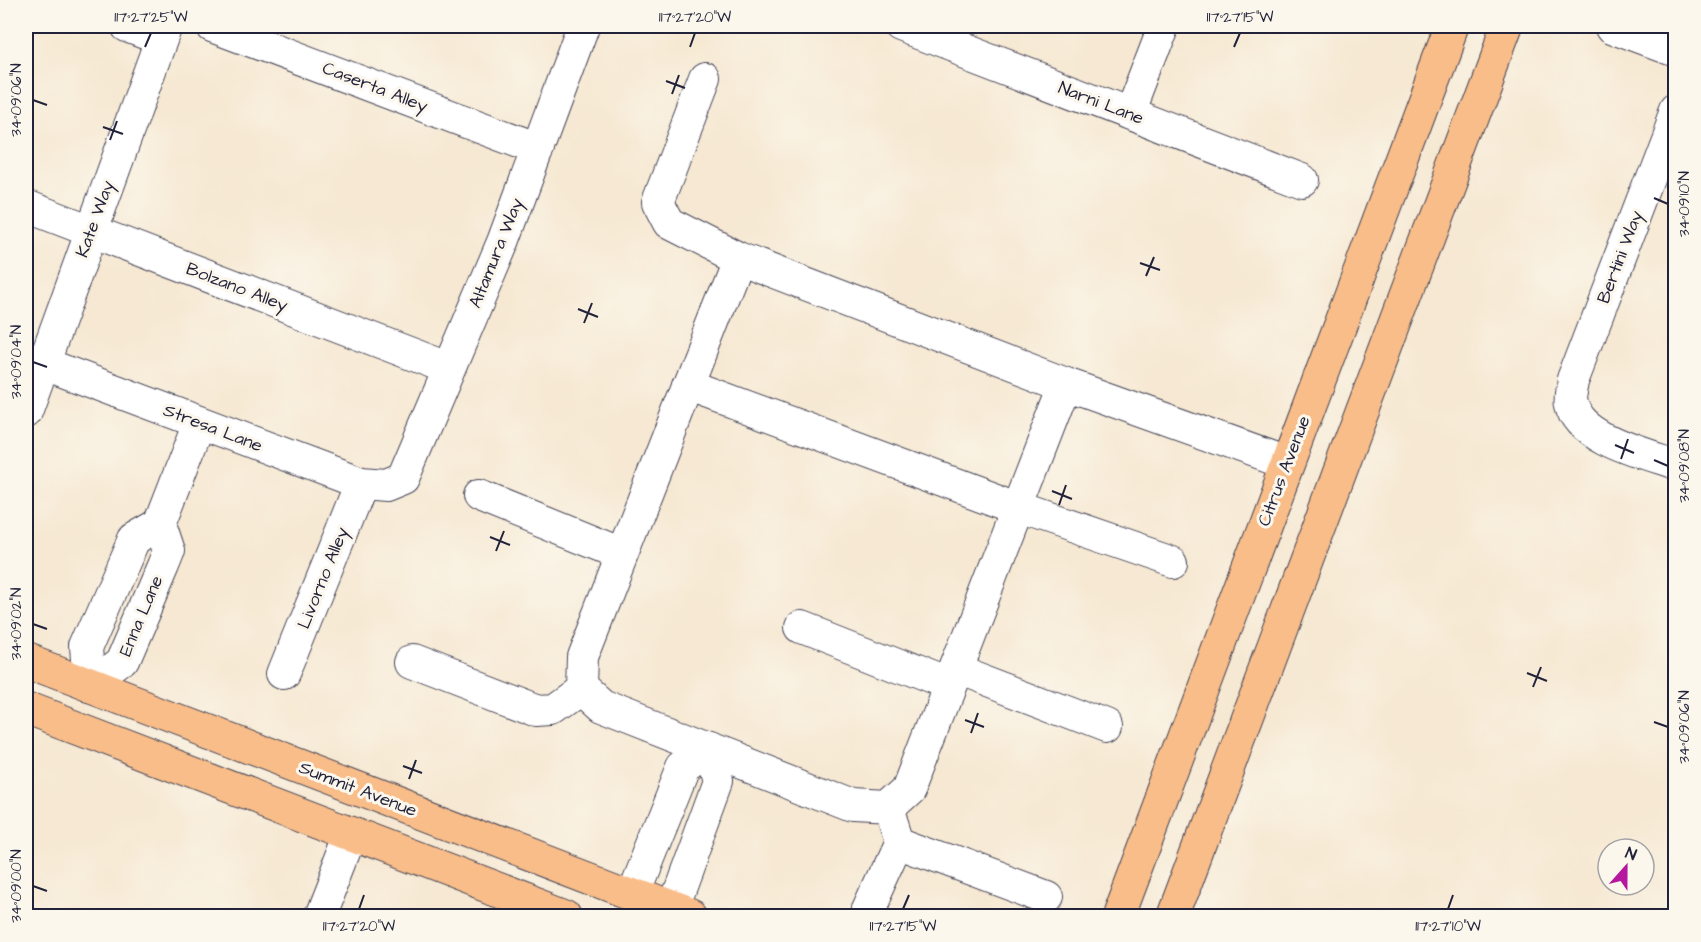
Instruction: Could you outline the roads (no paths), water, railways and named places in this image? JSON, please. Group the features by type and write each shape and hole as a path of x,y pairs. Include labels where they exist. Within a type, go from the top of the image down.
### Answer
{"main road":[{"name":"Citrus Avenue","path":"1118,916 1452,26"},
{"path":"1173,916 1506,26"},
{"name":"Summit Avenue","path":"26,661 681,913"},
{"path":"26,709 566,916"}],"street":[{"path":"127,26 163,32"},
{"name":"Caserta Alley","path":"212,26 538,149"},
{"name":"Altamura Way","path":"403,478 503,242 584,26"},
{"name":"Narni Lane","path":"901,26 1302,180"},
{"path":"1130,114 1164,26"},
{"path":"1612,26 1676,50"},
{"name":"Kate Way","path":"26,412 34,360 91,231 163,32"},
{"path":"705,79 658,202 669,223 738,258 1066,384 1287,463"},
{"name":"Bertini Way","path":"1676,111 1573,380 1570,403 1581,425 1610,442 1676,466"},
{"name":"Bolzano Alley","path":"26,206 448,368"},
{"path":"738,258 582,657 581,688 601,707 853,806 888,807 909,789 1066,384"},
{"name":"Stresa Lane","path":"34,360 361,483 386,485 403,478"},
{"path":"688,385 1019,508 1173,561"},
{"name":"Enna Lane","path":"90,686 122,662 169,551 160,524 200,423"},
{"name":"Livorno Alley","path":"284,674 361,483"},
{"path":"479,496 622,554"},
{"path":"802,628 1107,727"},
{"path":"412,662 536,710 553,709 581,688"},
{"path":"632,894 683,767 709,749"},
{"path":"681,913 705,816 718,781 709,749"},
{"path":"668,803 705,816"},
{"path":"869,908 899,842 888,807"},
{"path":"319,916 351,834"},
{"path":"899,842 1046,897"}]}
